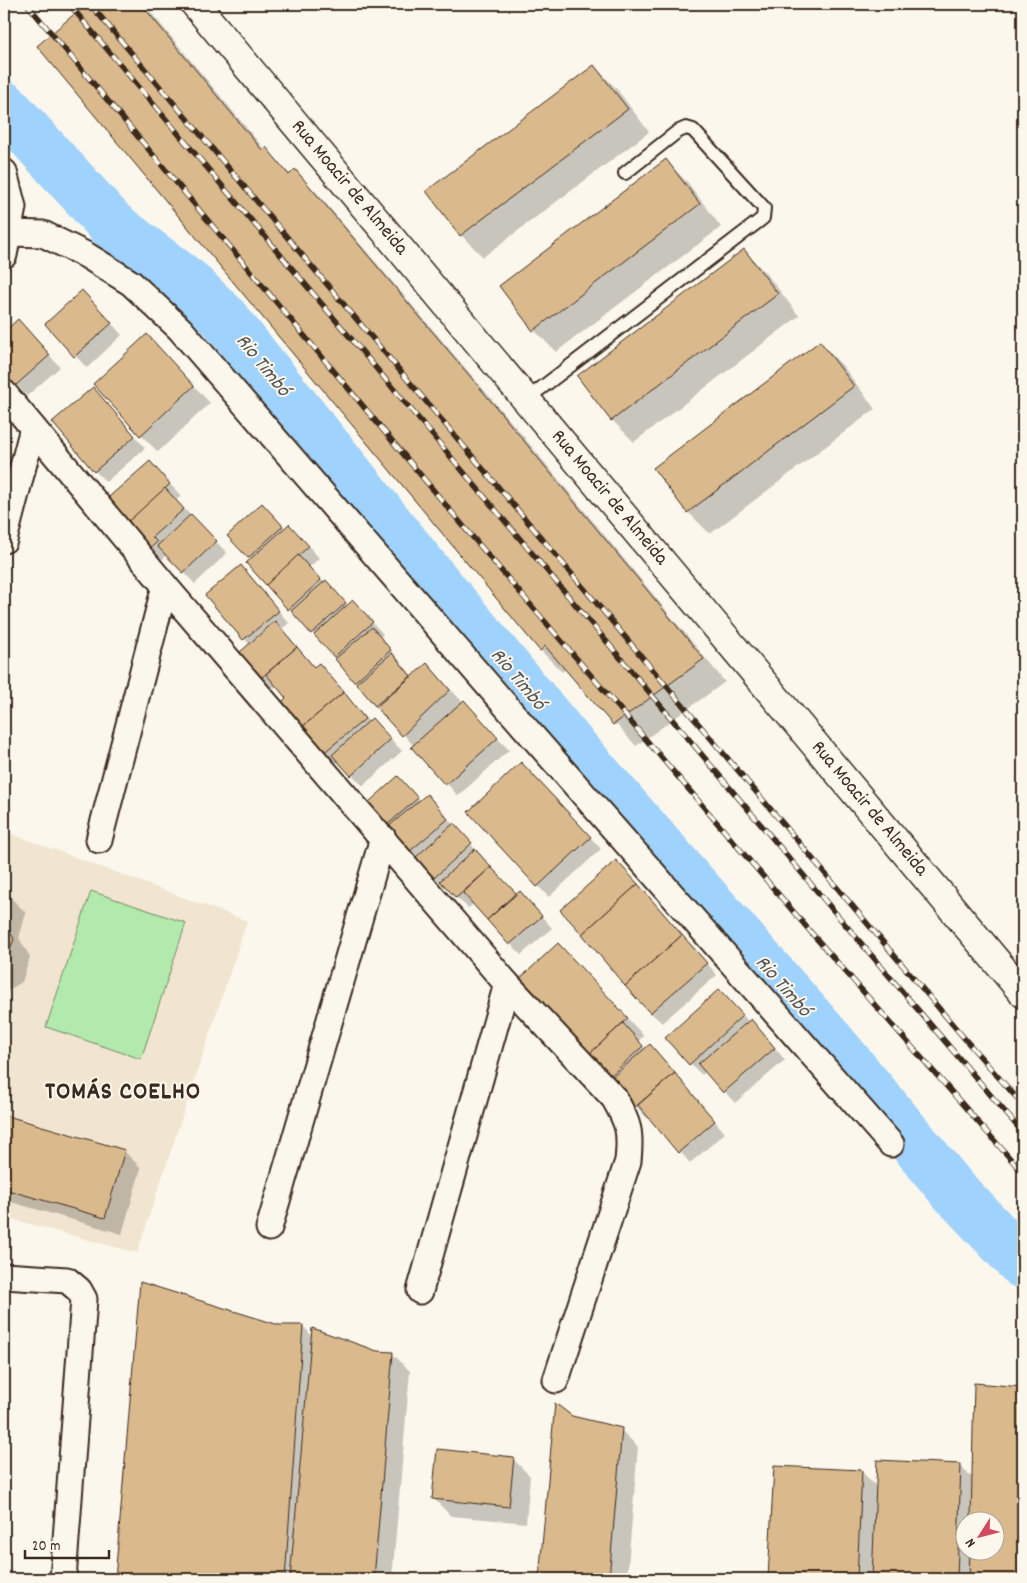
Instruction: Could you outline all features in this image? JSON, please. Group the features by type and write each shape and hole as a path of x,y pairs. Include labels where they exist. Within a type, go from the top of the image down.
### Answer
{"main road":[{"name":"Rua Moacir de Almeida","path":"194,4 1023,993"}],"street":[{"path":"4,172 13,207 7,244 43,234 86,255 132,283 180,329 506,706 891,1144"},
{"path":"4,393 165,586 507,984 614,1098 625,1117 630,1137 628,1161 556,1380"},
{"path":"4,540 33,428"},
{"path":"99,840 165,586"},
{"path":"269,1228 383,838"},
{"path":"420,1291 507,984"},
{"path":"4,1276 67,1280 78,1290 84,1299 63,1579"}],"lane":[{"path":"527,399 763,218 764,208 693,130 686,128 677,132 625,173"}],"shaded area":[{"path":"4,831 247,921 137,1253 4,1217"}],"green space":[{"path":"91,891 186,923 141,1059 46,1027"}],"building":[{"path":"86,4 141,4 262,150 266,147 289,175 295,169 496,407 704,659 613,725 545,646 540,651 37,46"},
{"path":"594,65 628,109 460,236 426,191"},
{"path":"666,159 700,204 533,331 499,286"},
{"path":"744,249 778,294 611,421 577,376"},
{"path":"82,290 112,323 74,357 45,324"},
{"path":"18,319 50,355 15,386 4,373 4,332"},
{"path":"147,334 194,386 140,436 93,384"},
{"path":"820,341 854,386 687,513 653,468"},
{"path":"93,387 135,436 94,472 52,422"},
{"path":"150,461 170,484 123,527 102,503"},
{"path":"165,488 184,509 152,537 157,542 143,555 120,529"},
{"path":"262,503 283,526 248,558 227,536"},
{"path":"191,514 217,541 183,573 157,546"},
{"path":"289,524 309,546 266,585 246,563"},
{"path":"298,555 321,580 288,610 266,585"},
{"path":"241,565 279,611 243,640 205,595"},
{"path":"326,580 346,603 311,634 291,611"},
{"path":"353,600 373,622 334,657 314,635"},
{"path":"275,621 297,647 261,678 239,653"},
{"path":"372,627 391,650 354,682 335,659"},
{"path":"297,647 314,667 319,663 344,692 295,733 275,708 286,698 266,674"},
{"path":"392,653 411,676 375,706 356,683"},
{"path":"427,663 450,690 402,736 376,707"},
{"path":"344,692 365,719 316,759 295,733"},
{"path":"464,700 498,738 445,785 411,747"},
{"path":"372,718 391,739 351,776 332,755"},
{"path":"521,762 591,837 537,887 468,812"},
{"path":"398,776 418,798 387,825 368,803"},
{"path":"427,794 448,819 410,851 389,826"},
{"path":"454,823 472,843 434,878 415,858"},
{"path":"475,849 491,867 456,898 440,881"},
{"path":"616,860 638,884 582,934 560,910"},
{"path":"491,867 516,893 487,920 463,893"},
{"path":"638,884 682,935 625,986 582,934"},
{"path":"520,891 542,916 509,945 487,920"},
{"path":"4,894 10,895 4,917"},
{"path":"4,921 14,939 4,966"},
{"path":"682,935 707,963 650,1013 625,986"},
{"path":"558,943 628,1018 583,1060 513,985"},
{"path":"719,989 743,1015 689,1065 665,1038"},
{"path":"751,1019 775,1048 723,1093 698,1064"},
{"path":"623,1023 643,1046 607,1079 587,1056"},
{"path":"650,1044 675,1073 635,1107 610,1079"},
{"path":"675,1073 715,1121 678,1153 638,1105"},
{"path":"4,1115 125,1150 105,1218 4,1189"},
{"path":"140,1282 279,1325 303,1325 285,1579 115,1579"},
{"path":"312,1328 377,1351 393,1352 374,1579 290,1579"},
{"path":"974,1383 1023,1387 1023,1579 969,1579 970,1560 1004,1560 1004,1510 971,1510"},
{"path":"555,1403 572,1416 622,1428 609,1579 539,1579"},
{"path":"437,1449 514,1457 509,1507 432,1499"},
{"path":"877,1460 961,1464 959,1510 954,1510 954,1560 958,1560 957,1579 872,1579"},
{"path":"774,1466 862,1470 857,1579 768,1579"}],"waterway":[{"name":"Rio Timbó","path":"4,106 113,226 188,283 223,317 423,567 568,742 833,1045 952,1189 1023,1264"}],"railway":[{"path":"27,4 470,534 815,937 1023,1173"},
{"path":"69,4 1023,1133"},
{"path":"90,4 970,1045 1023,1105"}],"district":[{"name":"TOMÁS COELHO","path":"123,1093"}]}
